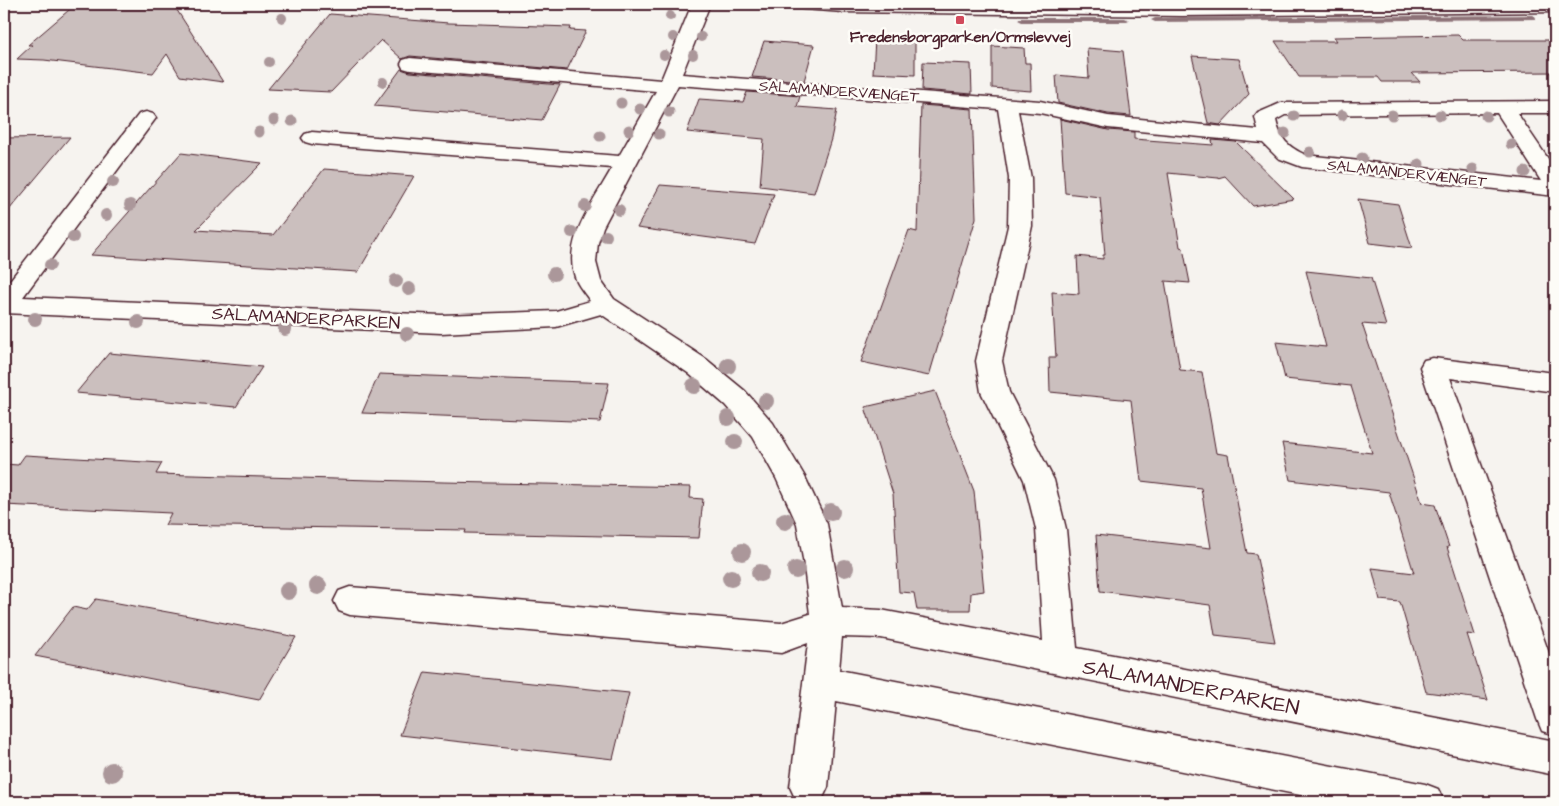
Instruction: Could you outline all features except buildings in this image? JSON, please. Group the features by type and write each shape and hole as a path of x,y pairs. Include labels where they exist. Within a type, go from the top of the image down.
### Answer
{"street":[{"path":"701,4 669,82 627,163 591,226 586,243 584,262 589,281 605,305 697,366 735,398 763,430 790,477 812,524 819,559 827,622 809,788"},
{"path":"804,4 853,8 920,6 1157,10 1555,7"},
{"path":"901,4 920,6"},
{"name":"SALAMANDERVÆNGET","path":"410,64 1007,104 1040,108 1108,122 1269,137 1284,154 1302,161 1555,189"},
{"path":"1007,104 1020,178 1020,226 989,361 995,392 1039,480 1051,528 1061,661"},
{"path":"1269,137 1265,117 1281,109 1554,107"},
{"path":"1503,108 1555,185"},
{"name":"SALAMANDERPARKEN","path":"4,304 146,118"},
{"path":"312,138 627,163"},
{"name":"SALAMANDERPARKEN","path":"4,304 441,324 556,319 605,305"},
{"path":"1555,382 1433,367 1555,719"},
{"path":"350,601 781,638 827,622"},
{"name":"SALAMANDERPARKEN","path":"827,622 881,624 1555,758"},
{"path":"820,682 1425,802"}],"waterway":[{"path":"1155,20 1532,17"},
{"path":"1022,20 1125,20"}],"place":[{"name":"Fredensborgparken/Ormslevvej","path":"960,20"}]}
